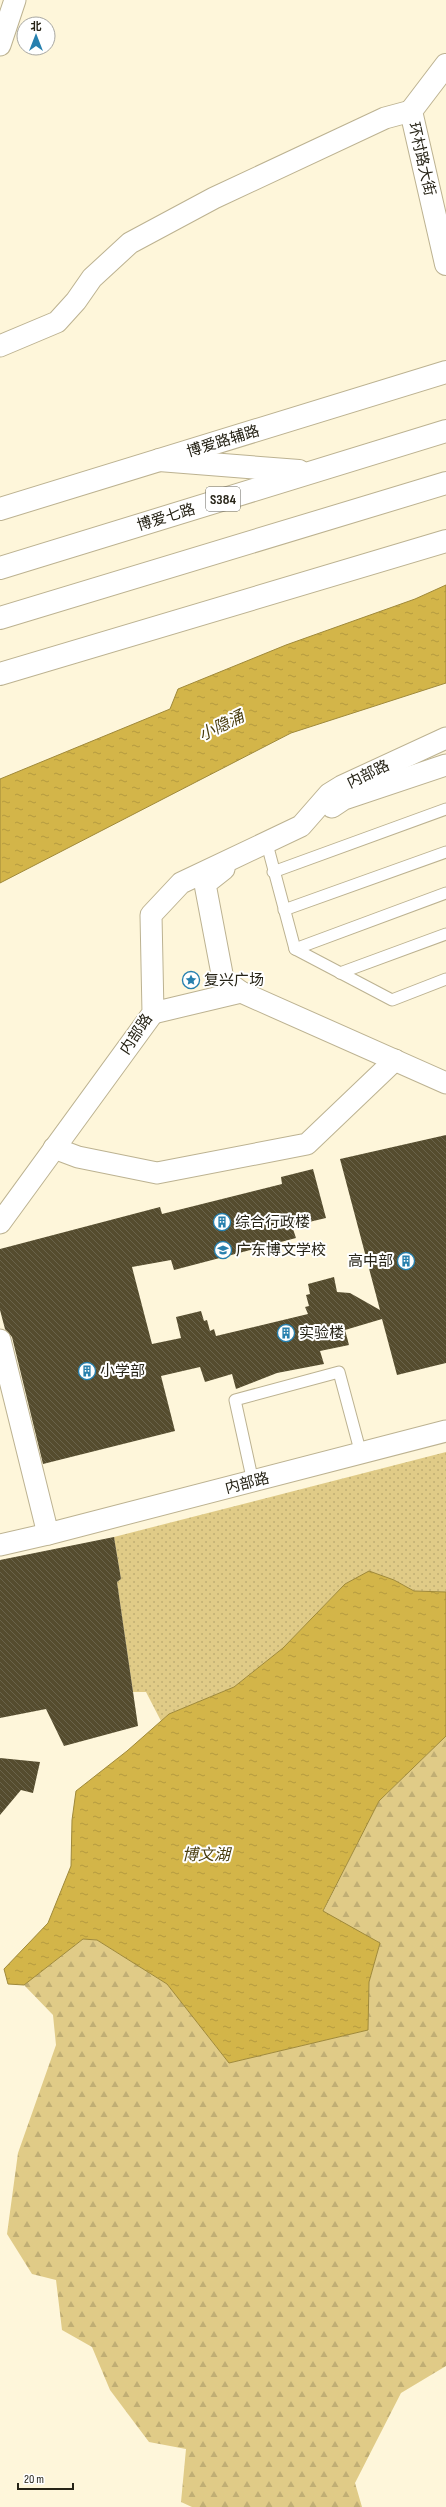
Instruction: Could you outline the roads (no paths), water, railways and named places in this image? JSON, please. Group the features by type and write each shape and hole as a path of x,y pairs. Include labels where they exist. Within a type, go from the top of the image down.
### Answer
{"main road":[{"name":"环村路大街","path":"446,65 411,111 446,264"},
{"name":"博爱路辅路","path":"0,510 446,372"},
{"name":"博爱七路","path":"0,568 446,431"},
{"path":"159,460 313,472"},
{"path":"0,618 446,482"},
{"path":"394,498 446,498"},
{"path":"0,674 446,541"}],"street":[{"path":"0,45 15,0"},
{"path":"0,346 57,322 76,301 92,278 130,243 214,198 378,121 411,111"},
{"name":"内部路","path":"301,826 330,794 336,790 407,755 446,738"},
{"name":"内部路","path":"0,1223 153,1013 152,915 181,883 267,844 301,826 344,799 446,765"},
{"name":"内部路","path":"241,855 205,884 223,979 241,992 446,1083"},
{"path":"153,1013 241,992"},
{"path":"54,1148 78,1157 157,1173 307,1144 395,1060"},
{"path":"0,1340 48,1534"},
{"name":"内部路","path":"0,1545 253,1482 446,1431"}],"lane":[{"path":"274,872 446,809"},
{"path":"267,844 295,949 392,1000 446,979"},
{"path":"284,910 446,852"},
{"path":"295,949 446,893"},
{"path":"340,973 446,934"},
{"path":"253,1482 235,1400 339,1372 361,1454"}],"water":[{"name":"小隐涌","path":"446,585 446,683 291,733 0,883 0,779 170,709 178,689 286,645 415,599"},
{"name":"博文湖","path":"369,1571 394,1580 414,1591 446,1592 446,1736 379,1801 323,1911 380,1943 369,1982 368,2030 229,2063 167,1984 97,1940 83,1939 24,1985 8,1984 4,1969 48,1923 71,1866 72,1820 76,1791 127,1751 169,1714 234,1687 283,1648 345,1584"}],"place":[{"name":"复兴广场","path":"191,980"},
{"name":"综合行政楼","path":"222,1222"},
{"name":"广东博文学校","path":"223,1250"},
{"name":"高中部","path":"406,1261"},
{"name":"实验楼","path":"286,1333"},
{"name":"小学部","path":"87,1371"}]}
